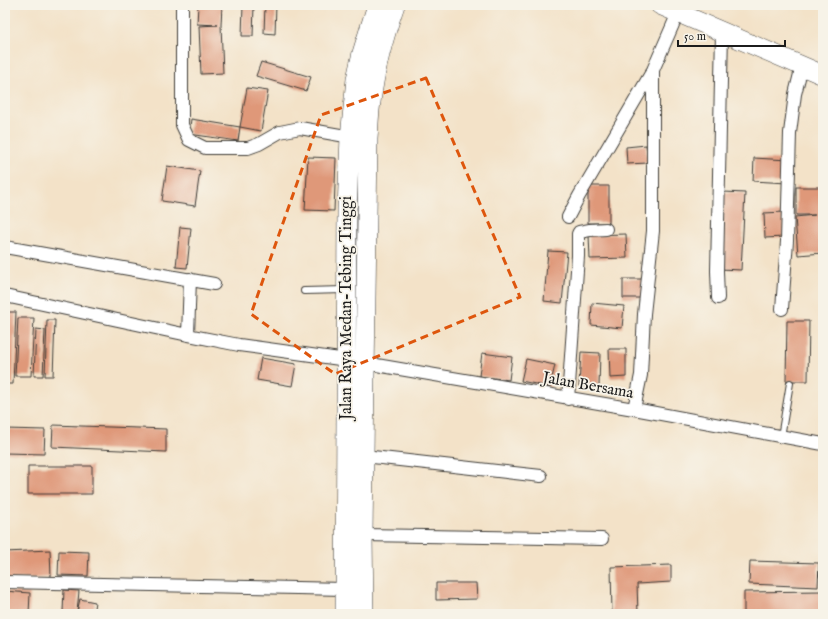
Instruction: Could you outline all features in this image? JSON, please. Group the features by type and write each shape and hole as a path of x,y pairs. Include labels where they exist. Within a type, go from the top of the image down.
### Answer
{"highway":[{"path":"378,14 397,5"},
{"path":"660,5 685,11 722,32 823,75"},
{"name":"Jalan Raya Medan-Tebing Tinggi","path":"345,614 345,589 354,554 363,535 364,456 356,362 347,290 347,210 350,137 356,79 362,53 378,14"},
{"name":"Jalan Raya Medan-Tebing Tinggi","path":"364,614 354,554 356,362 368,139 371,101 379,57 378,14"}],"street":[{"path":"182,5 182,125 189,140 205,148 248,148 260,144 280,132 300,128 368,139"},
{"path":"568,217 653,70 685,11"},
{"path":"718,298 717,270 722,32"},
{"path":"782,309 787,241 790,133 795,94 802,66"},
{"path":"634,410 641,375 644,314 653,232 653,70"},
{"path":"568,399 578,256 578,234 579,232 584,231 606,229"},
{"path":"5,247 214,284"},
{"path":"188,335 190,280"},
{"name":"Jalan Bersama","path":"5,296 239,345 356,362 823,444"},
{"path":"364,456 541,476"},
{"path":"363,535 602,539"},
{"path":"5,582 345,589"}],"lane":[{"path":"304,291 347,290"},
{"path":"781,437 790,383"}],"highlighted area":[{"path":"426,78 520,297 335,374 251,314 321,115"}],"building":[{"path":"198,5 222,5 221,25 223,73 201,74 199,26 218,25 197,24"},
{"path":"243,5 254,5 253,36 242,36"},
{"path":"265,5 276,5 275,34 264,33"},
{"path":"261,62 311,77 306,91 256,76"},
{"path":"247,88 268,91 261,131 240,127"},
{"path":"191,119 240,127 238,141 189,134"},
{"path":"646,145 648,163 627,164 626,147"},
{"path":"308,157 336,158 334,211 305,210"},
{"path":"754,158 788,160 787,183 753,181"},
{"path":"167,166 200,171 195,206 162,201"},
{"path":"588,186 609,186 609,223 588,223"},
{"path":"796,187 822,187 823,253 798,255 795,217 815,215 796,215"},
{"path":"724,192 745,193 741,270 720,269"},
{"path":"784,212 784,237 765,238 764,213"},
{"path":"180,227 191,228 187,268 176,267"},
{"path":"626,234 627,258 590,259 589,235"},
{"path":"548,251 567,252 562,303 544,301"},
{"path":"623,279 642,279 643,298 623,298"},
{"path":"5,303 8,303 7,312 16,312 13,384 5,384"},
{"path":"592,303 624,306 622,328 591,325"},
{"path":"18,318 34,318 31,376 15,376"},
{"path":"47,320 55,320 53,376 45,376"},
{"path":"787,321 809,321 808,381 786,381"},
{"path":"36,329 45,330 43,376 34,376"},
{"path":"609,349 626,349 626,377 610,378"},
{"path":"581,352 600,353 599,387 579,386"},
{"path":"482,353 512,357 509,380 479,376"},
{"path":"261,358 296,364 292,386 257,380"},
{"path":"526,359 555,365 550,387 521,381"},
{"path":"53,425 166,429 166,452 52,447"},
{"path":"5,429 45,430 44,454 5,453"},
{"path":"28,466 92,466 92,494 28,494"},
{"path":"50,550 51,577 5,580 5,552"},
{"path":"59,551 89,552 88,576 58,575"},
{"path":"750,561 819,563 818,587 749,584"},
{"path":"671,565 671,582 637,584 638,614 612,614 611,567"},
{"path":"436,583 476,583 477,599 436,600"},
{"path":"64,590 79,591 77,612 80,599 95,602 93,614 63,612"},
{"path":"5,591 30,593 29,614 5,612"},
{"path":"823,591 823,614 744,614 744,592"}]}
